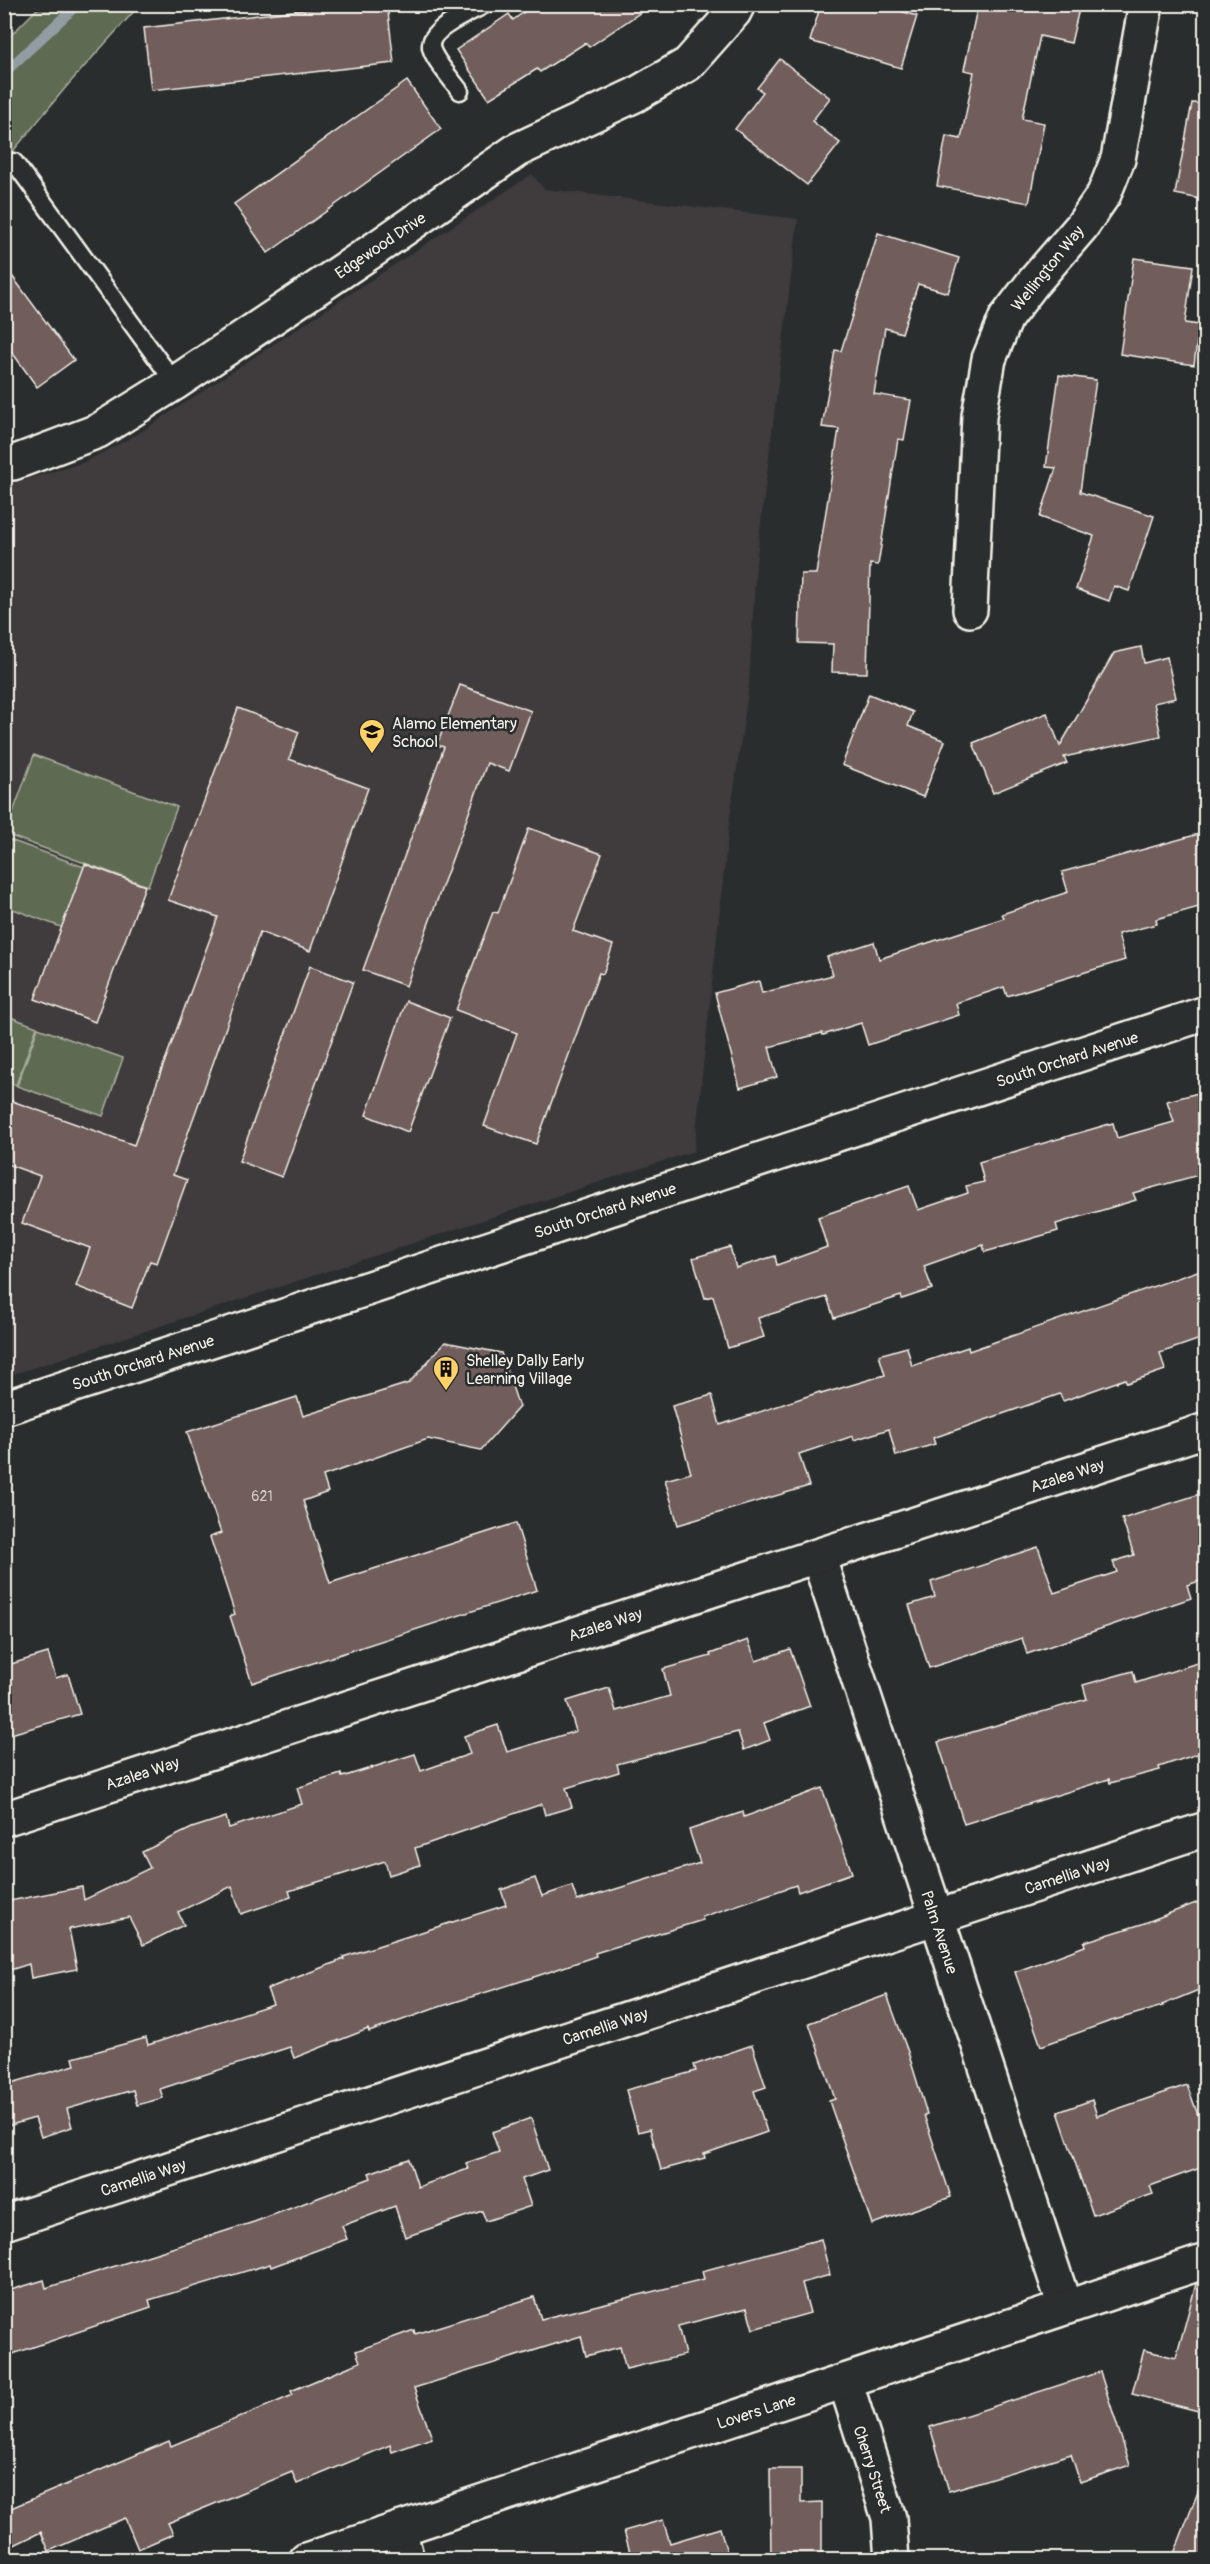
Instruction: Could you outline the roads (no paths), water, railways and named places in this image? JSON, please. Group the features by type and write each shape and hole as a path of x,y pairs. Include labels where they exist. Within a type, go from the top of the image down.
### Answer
{"street":[{"name":"Edgewood Drive","path":"4,463 13,463 98,430 175,383 375,249 517,150 635,95 688,63 734,12 738,4"},
{"name":"Wellington Way","path":"970,610 978,416 989,359 1006,318 1082,226 1104,194 1118,159 1146,4"},
{"name":"South Orchard Avenue","path":"4,1408 1206,1013"},
{"name":"Azalea Way","path":"4,1819 1206,1430"},
{"name":"Palm Avenue","path":"818,1556 1065,2307"},
{"name":"Camellia Way","path":"4,2223 1206,1829"},
{"name":"Lovers Lane","path":"306,2559 403,2544 845,2381 1206,2261"},
{"name":"Cherry Street","path":"845,2381 890,2518 892,2559"}],"lane":[{"path":"460,91 435,56 431,46 434,37 447,24 486,4"},
{"path":"14,162 175,383"}],"waterway":[{"path":"4,73 78,4"}],"place":[{"name":"Alamo Elementary School","path":"372,755"},
{"name":"Shelley Dally Early Learning Village","path":"446,1392"}]}
